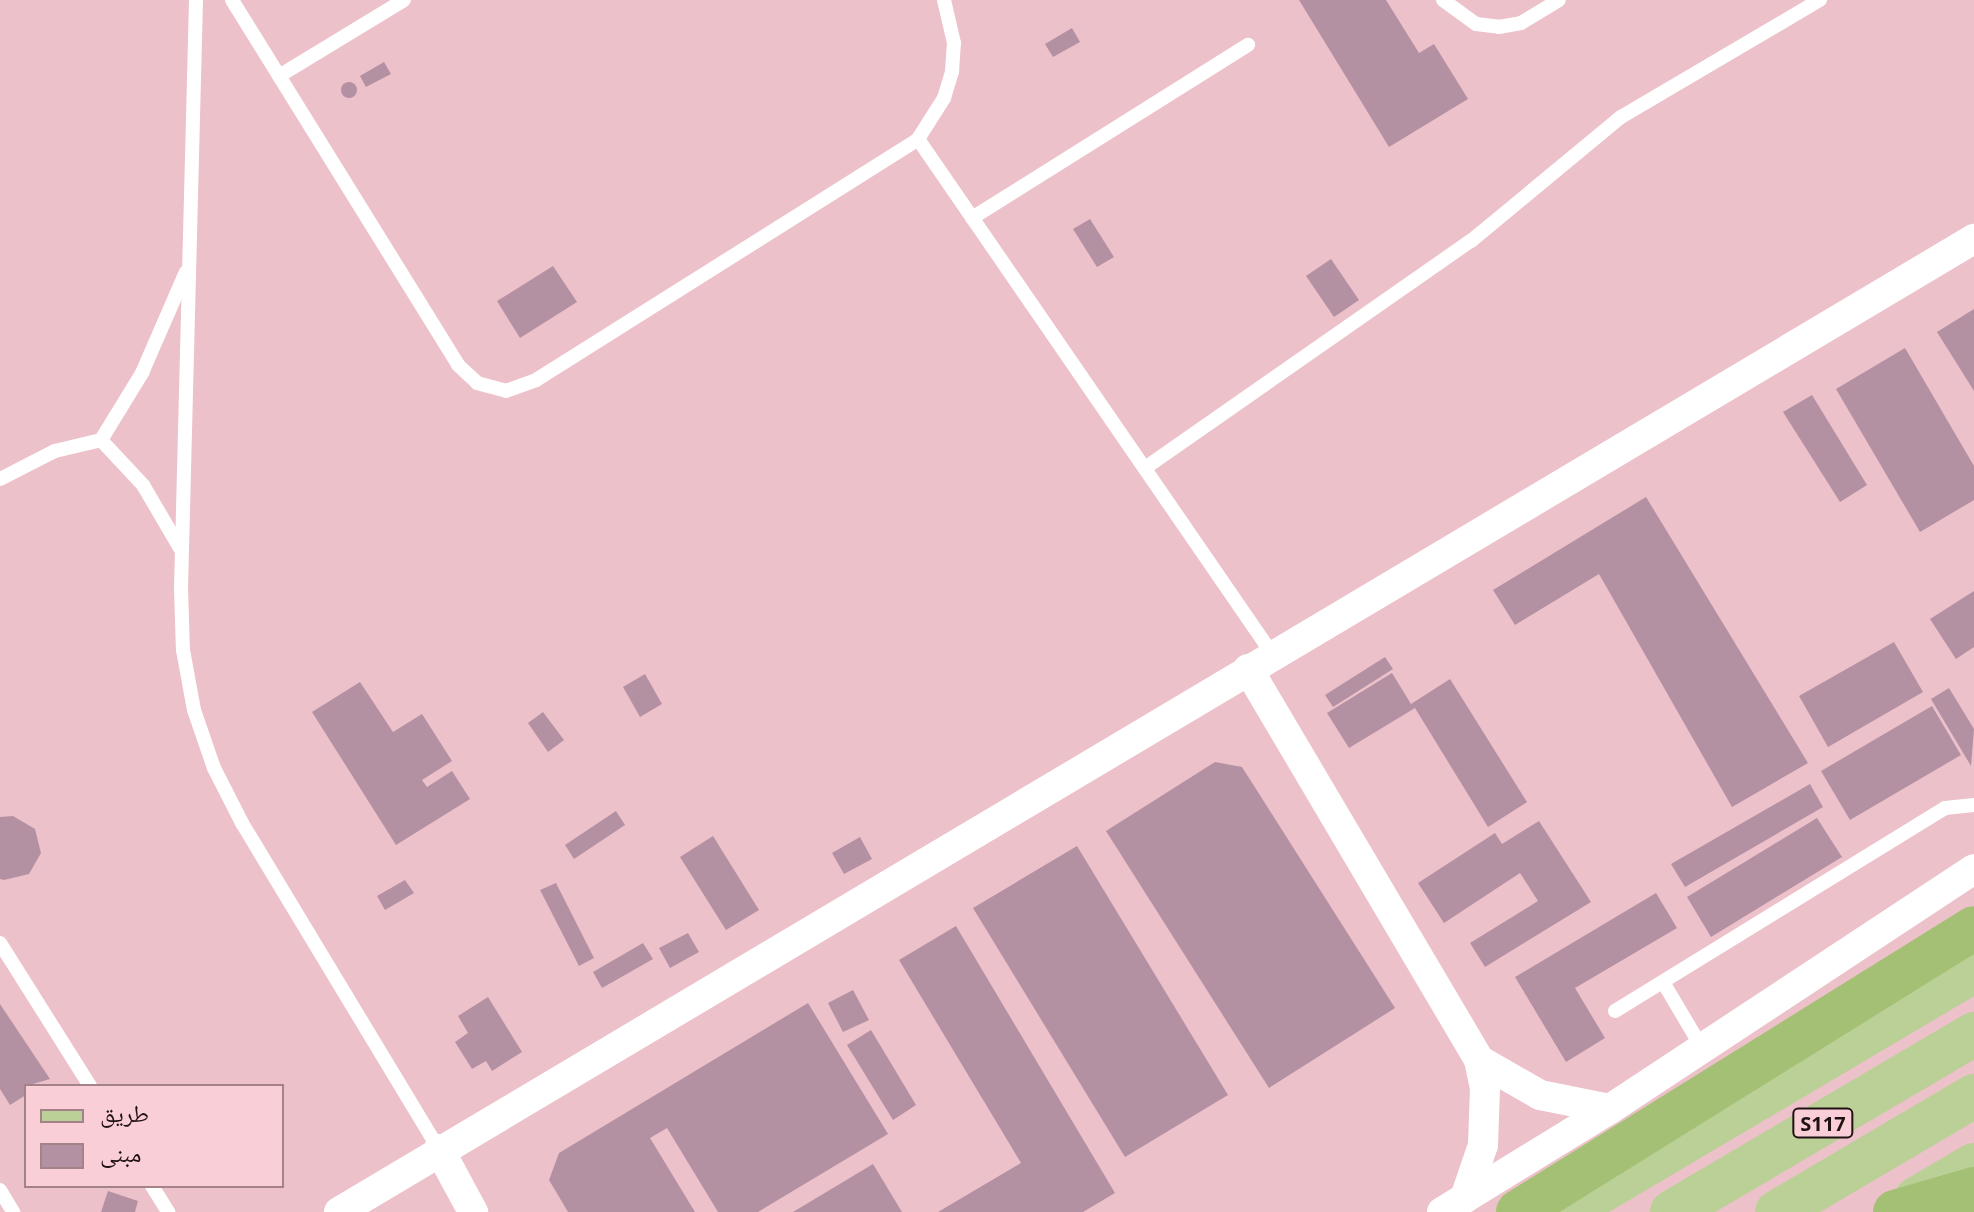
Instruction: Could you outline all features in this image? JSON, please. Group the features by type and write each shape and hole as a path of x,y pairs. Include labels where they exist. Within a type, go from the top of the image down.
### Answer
{"highway":[{"path":"1518,1212 1974,928"},
{"path":"1894,1212 1974,1189"}],"main road":[{"path":"1566,1212 1974,971"},
{"name":"S117","path":"1672,1212 1974,1034"},
{"name":"S117","path":"1777,1212 1974,1096"},
{"path":"1894,1212 1974,1165"}],"street":[{"path":"339,1212 439,1149 1974,239"},
{"path":"1260,662 1479,1060 1485,1088 1483,1145 1453,1205"},
{"path":"1453,1205 1610,1109 1974,869"},
{"path":"1479,1060 1540,1095 1610,1109"},
{"path":"439,1149 473,1212"}],"lane":[{"path":"196,0 182,552 183,650 194,710 214,768 439,1149"},
{"path":"232,0 458,365 477,383 506,391 536,380 918,139 944,98 952,71 954,43 944,0"},
{"path":"279,76 404,0"},
{"path":"1443,0 1476,24 1499,27 1521,23 1558,0"},
{"path":"1145,468 1450,257 1621,117 1820,0"},
{"path":"972,218 1248,45"},
{"path":"918,139 1145,468 1260,662"},
{"path":"0,479 55,451 101,440 142,373 189,264"},
{"path":"101,440 143,485 182,552"},
{"path":"1615,1011 1945,808 1974,805"},
{"path":"0,943 89,1084"},
{"path":"1663,982 1702,1048"},
{"path":"153,1188 168,1212"},
{"path":"0,1190 13,1212"}],"building":[{"path":"1299,0 1386,0 1419,53 1434,44 1468,99 1389,147"},
{"path":"1072,28 1080,42 1053,57 1045,44"},
{"path":"384,62 391,74 366,87 360,76"},
{"path":"346,82 352,82 357,90 355,96 346,98 341,93 341,87"},
{"path":"1090,219 1114,257 1097,267 1073,229"},
{"path":"1331,259 1359,300 1334,317 1306,276"},
{"path":"553,266 577,302 520,338 497,301"},
{"path":"1974,309 1974,391 1937,332"},
{"path":"1905,348 1974,466 1974,500 1920,532 1836,389"},
{"path":"1812,395 1867,485 1840,502 1783,412"},
{"path":"1646,497 1808,763 1732,807 1599,574 1515,625 1493,590"},
{"path":"1974,591 1974,647 1956,659 1930,619"},
{"path":"1894,642 1923,692 1828,747 1799,696"},
{"path":"1385,657 1393,669 1333,707 1325,695"},
{"path":"1392,673 1411,704 1450,679 1527,802 1488,827 1415,708 1349,748 1327,713"},
{"path":"645,674 662,704 640,717 623,687"},
{"path":"360,682 393,732 422,714 452,761 422,780 427,787 452,771 470,799 396,845 312,712"},
{"path":"1949,688 1974,729 1971,766 1931,699"},
{"path":"1932,706 1961,755 1850,820 1821,771"},
{"path":"543,712 564,740 548,752 528,723"},
{"path":"1215,762 1242,767 1395,1008 1269,1088 1106,831"},
{"path":"1810,784 1823,807 1685,887 1671,864"},
{"path":"616,811 625,825 574,859 565,845"},
{"path":"13,816 35,829 41,853 29,874 4,880 0,879 0,817"},
{"path":"1817,818 1842,857 1711,937 1687,897"},
{"path":"1539,821 1591,902 1485,967 1470,943 1538,901 1520,873 1444,923 1418,883 1495,833 1502,844"},
{"path":"713,836 759,910 726,930 680,857"},
{"path":"860,837 872,859 844,874 832,853"},
{"path":"1077,846 1228,1095 1125,1157 973,908"},
{"path":"405,880 414,893 385,910 377,896"},
{"path":"556,883 594,958 579,966 540,890"},
{"path":"1656,893 1677,928 1575,988 1605,1038 1566,1062 1515,977"},
{"path":"956,926 1115,1193 1083,1212 938,1212 1021,1163 899,960"},
{"path":"688,933 699,952 670,968 659,948"},
{"path":"643,943 653,959 602,988 593,972"},
{"path":"853,990 869,1020 843,1032 828,1003"},
{"path":"488,997 522,1052 492,1071 486,1061 472,1069 455,1042 468,1033 458,1016"},
{"path":"808,1003 888,1134 758,1212 718,1212 667,1128 650,1138 695,1212 568,1212 549,1180 559,1153"},
{"path":"0,1004 50,1079 24,1084 24,1096 10,1105 0,1089"},
{"path":"871,1030 916,1105 893,1120 847,1045"},
{"path":"873,1164 902,1212 793,1212"},
{"path":"108,1191 138,1201 135,1212 101,1212"}]}
